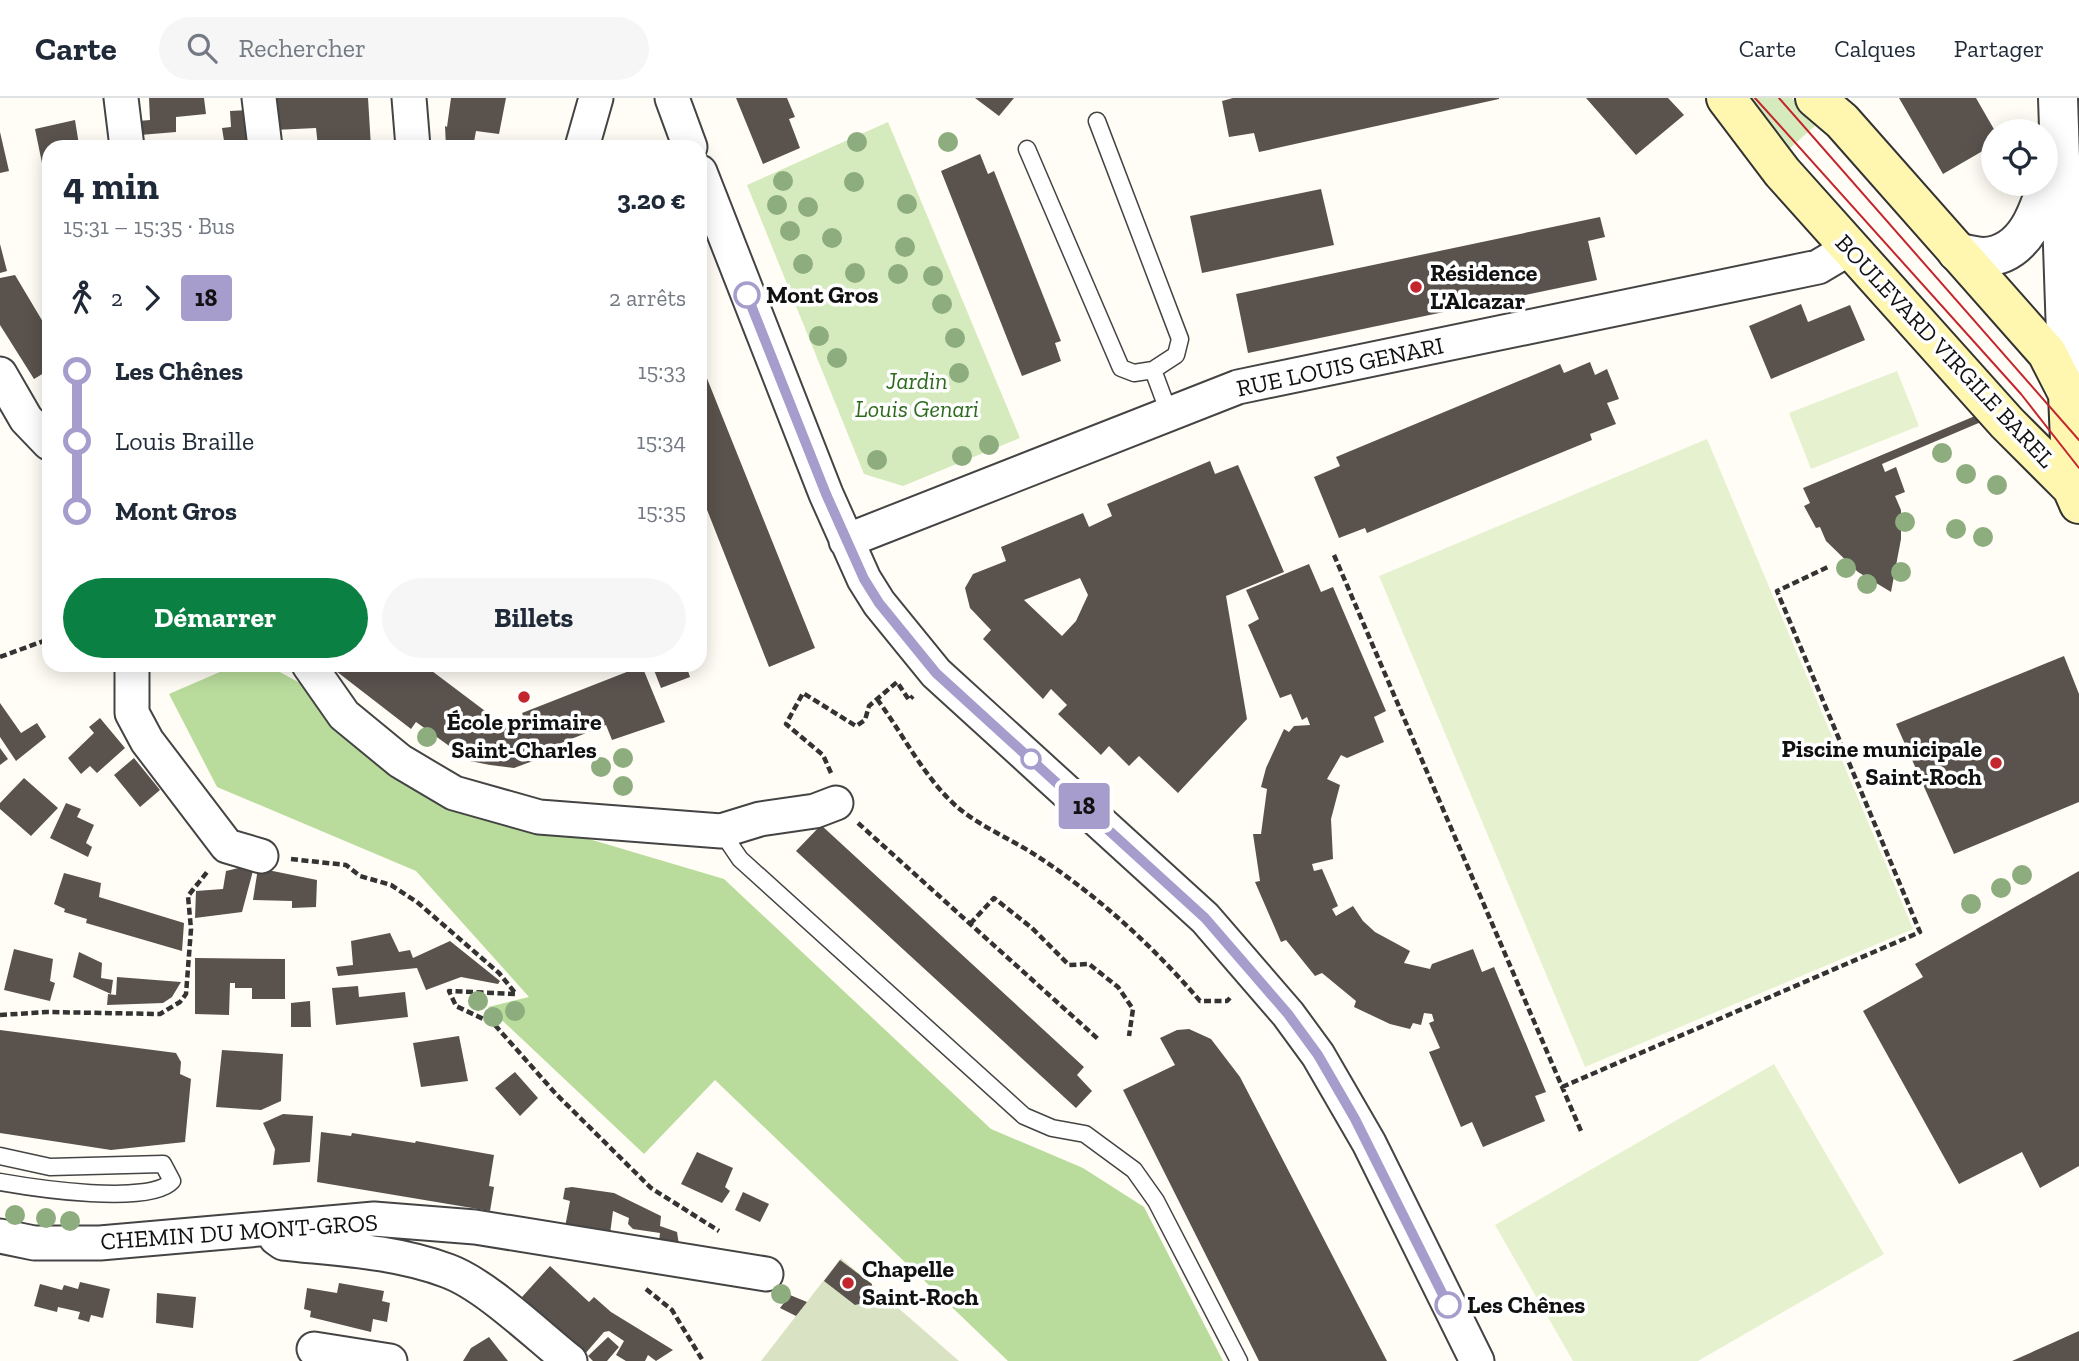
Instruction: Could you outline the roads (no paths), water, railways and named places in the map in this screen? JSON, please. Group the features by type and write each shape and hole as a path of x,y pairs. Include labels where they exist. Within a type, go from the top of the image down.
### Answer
{"main road":[{"name":"BOULEVARD VIRGILE BAREL","path":"1726,98 1782,172 2076,496"},
{"name":"BOULEVARD VIRGILE BAREL","path":"1815,98 1842,121 2047,353 2068,394 2076,496"}],"street":[{"path":"121,98 127,140"},
{"path":"259,98 264,140"},
{"path":"409,98 412,140"},
{"path":"584,140 596,98"},
{"path":"672,98 687,140"},
{"path":"2058,98 2068,394"},
{"path":"1956,252 1985,257 2011,247 2020,239 2036,222 2059,146"},
{"path":"707,190 846,541 879,603 936,673 1205,918 1254,973 1318,1055 1342,1095 1477,1361"},
{"name":"RUE LOUIS GENARI","path":"846,541 1238,387 1818,267 1850,248"},
{"path":"0,374 26,419 42,436"},
{"path":"132,672 132,713 139,728 227,846 261,856"},
{"path":"314,672 344,715 400,761 454,793 539,817 721,831 760,819 815,811 836,803"},
{"name":"CHEMIN DU MONT-GROS","path":"0,1236 34,1243 100,1243 374,1219 475,1227 766,1274"},
{"path":"262,1228 283,1243 397,1256 450,1272 485,1294 569,1361"},
{"path":"314,1349 390,1361"}],"lane":[{"path":"1027,149 1121,368 1134,373 1153,370 1176,355 1180,339 1097,121"},
{"path":"1153,370 1169,413"},
{"path":"721,831 740,859 1024,1116 1052,1128 1085,1134 1134,1170 1156,1201 1239,1361"},
{"path":"0,1156 50,1167 163,1164 172,1181 165,1188 150,1192 64,1193 0,1182"}],"tram line":[{"path":"1755,98 2021,394 2079,468"},
{"path":"1779,98 2079,440"}],"place":[{"name":"Résidence L'Alcazar","path":"1416,287"},
{"name":"Mont Gros","path":"747,295"},
{"name":"École primaire Saint-Charles","path":"524,697"},
{"name":"Piscine municipale Saint-Roch","path":"1996,763"},
{"name":"Chapelle Saint-Roch","path":"848,1283"},
{"name":"Les Chênes","path":"1448,1305"}],"park label":[{"name":"Jardin Louis Genari","path":"917,395"}]}
